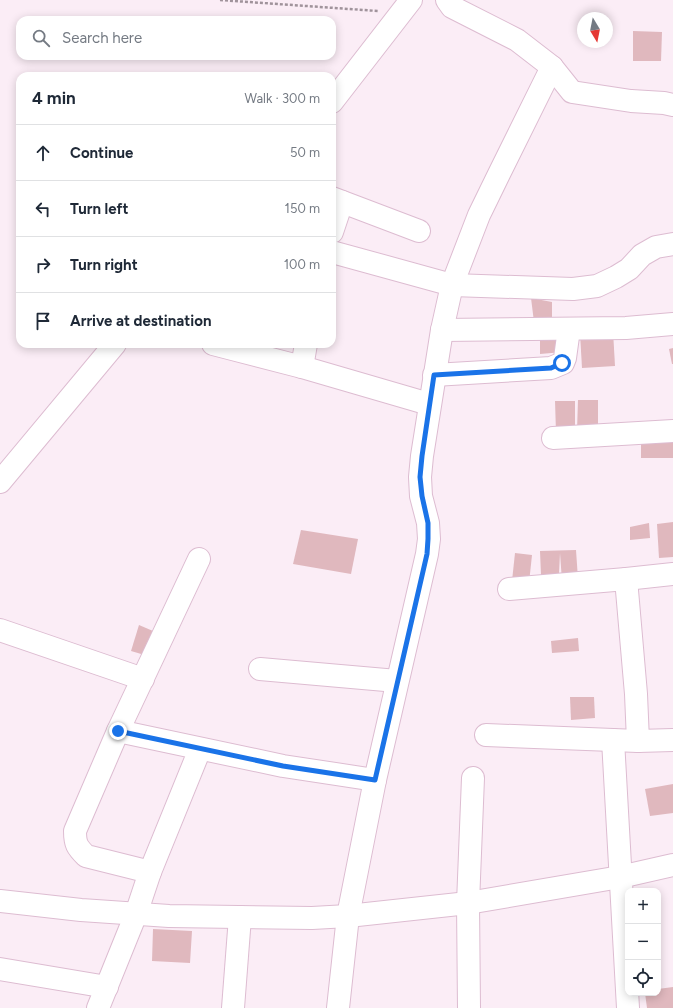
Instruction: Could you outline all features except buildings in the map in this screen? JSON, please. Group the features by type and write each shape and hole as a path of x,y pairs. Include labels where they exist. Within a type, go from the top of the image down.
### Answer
{"street":[{"path":"447,0 452,7 517,40 552,67 572,92 630,101 673,105"},
{"path":"336,97 406,6"},
{"path":"338,1008 348,916 375,780 427,554 428,523 422,496 420,477 429,404 442,330 452,285 479,215 552,67"},
{"path":"337,200 419,231"},
{"path":"336,253 452,285 573,289 597,286 629,269 642,255 656,248 673,244"},
{"path":"442,330 626,328 673,324"},
{"path":"434,375 551,368 562,363 565,358 569,329"},
{"path":"0,482 113,348"},
{"path":"228,348 302,367 429,404"},
{"path":"302,367 305,348"},
{"path":"553,438 673,431"},
{"path":"150,872 86,856 75,842 75,832 118,731 198,560"},
{"path":"509,589 673,574"},
{"path":"626,579 636,694 638,741"},
{"path":"0,630 143,679"},
{"path":"260,669 398,681"},
{"path":"118,731 283,766 375,780"},
{"path":"486,735 638,741 673,740"},
{"path":"613,740 628,1008"},
{"path":"98,1008 136,914 150,872 200,749"},
{"path":"469,1008 468,903 473,778"},
{"path":"0,901 20,904 169,916 312,918 348,916 468,903 620,877 673,865"},
{"path":"233,1008 240,917"},
{"path":"0,969 107,987"}],"path":[{"path":"220,0 406,6"}],"route":[{"path":"118,731 283,766 375,780 427,554 428,523 422,496 420,477 434,375 551,368 562,363"}]}
